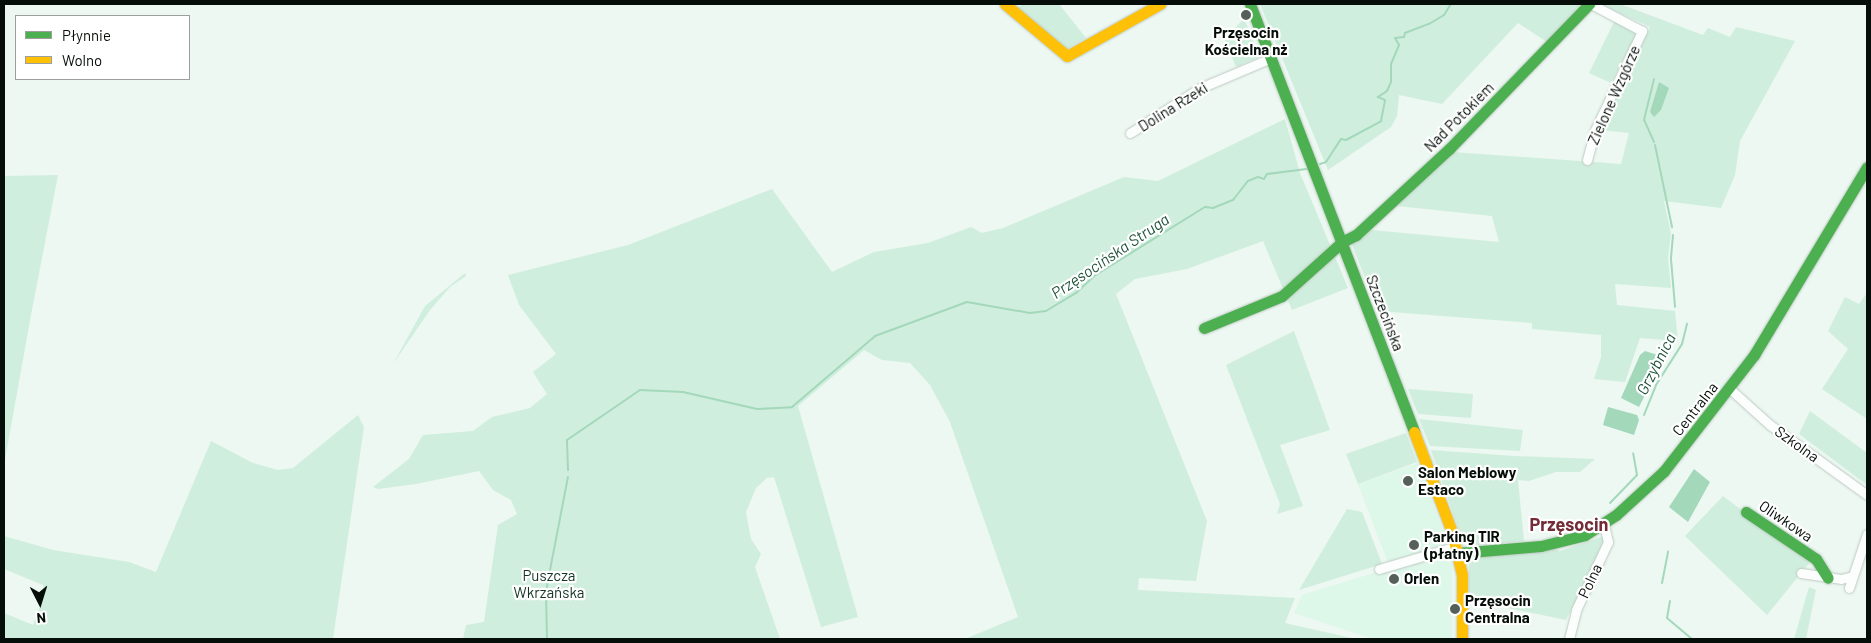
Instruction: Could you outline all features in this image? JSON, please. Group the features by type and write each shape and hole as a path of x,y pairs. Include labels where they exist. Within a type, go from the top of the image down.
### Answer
{"street":[{"path":"1005,4 1067,56 1160,4"},
{"name":"Szczecińska","path":"1250,4 1458,550 1463,590 1462,639"},
{"name":"Zielone Wzgórze","path":"1587,160 1595,130 1642,30 1590,4"},
{"name":"Nad Potokiem","path":"1204,328 1282,296 1342,242 1356,235 1449,150 1590,4"},
{"name":"Dolina Rzeki","path":"1130,134 1200,88 1271,58"},
{"name":"Centralna","path":"1458,550 1552,545 1585,535 1604,524 1664,471 1730,389 1768,334 1867,166"},
{"name":"Szkolna","path":"1730,389 1770,425 1867,495"},
{"name":"Oliwkowa","path":"1746,512 1816,559 1828,578"},
{"name":"Polna","path":"1569,639 1576,610 1608,542 1604,524"},
{"path":"1849,588 1867,534"},
{"path":"1379,568 1458,550"},
{"path":"1801,573 1828,578 1853,576"}],"shaded area":[{"path":"1418,463 1452,555 1452,639 1373,639 1294,613 1302,595 1390,568 1358,484"}],"green space":[{"path":"1024,4 1059,4 1086,38 1065,50 1016,8"},
{"path":"1260,4 1581,4 1547,42 1518,23 1442,104 1399,95 1397,116 1391,127 1328,170"},
{"path":"1600,4 1620,4 1703,35 1708,28 1730,37 1736,27 1795,41 1740,141 1735,175 1721,208 1664,201 1671,233 1668,258 1671,288 1615,284 1617,305 1675,311 1678,341 1640,338 1625,382 1594,379 1601,357 1601,335 1532,329 1532,323 1378,311 1351,242 1372,230 1499,242 1492,216 1397,206 1452,152 1621,164 1629,133 1600,130 1650,27"},
{"path":"1244,18 1260,57 1236,67 1225,40"},
{"path":"1615,20 1634,28 1637,34 1611,83 1589,73"},
{"name":"Puszcza Wkrzańska","path":"1285,119 1300,173 1348,288 1292,310 1263,241 1187,269 1135,279 1116,294 1207,521 1196,581 1139,578 1138,590 1295,598 1285,623 1356,639 965,639 1018,617 950,422 930,385 910,363 882,360 864,350 798,406 858,617 821,627 774,477 767,478 756,488 746,512 751,539 761,554 755,567 780,639 463,639 466,625 484,622 498,525 517,514 511,500 493,490 479,471 416,484 378,489 373,487 409,459 423,435 473,431 492,417 530,408 547,394 533,372 556,354 519,305 508,275 628,245 772,189 832,272 874,252 928,243 971,227 982,233 1003,228 1124,177 1158,181"},
{"path":"58,175 31,315 4,465 4,176"},
{"path":"465,273 466,276 450,287 430,310 393,364 425,306"},
{"path":"1867,293 1867,419 1822,389 1848,349 1828,331 1845,297 1859,304"},
{"path":"1294,331 1330,430 1280,445 1303,506 1277,514 1280,504 1226,365"},
{"path":"1408,389 1473,394 1471,418 1418,414"},
{"path":"1810,411 1867,453 1867,485 1799,434"},
{"path":"358,415 364,427 333,639 4,639 4,613 33,625 45,593 43,585 4,569 4,536 53,550 129,562 156,572 211,441 253,463 278,470 293,468"},
{"path":"1419,419 1523,430 1520,451 1430,446"},
{"path":"1406,433 1417,462 1358,484 1346,454"},
{"path":"1431,450 1595,459 1580,472 1556,472 1529,481 1518,480 1524,541 1472,546 1463,542"},
{"path":"1723,496 1810,562 1767,615 1685,536"},
{"path":"1347,509 1362,512 1382,564 1299,590"},
{"path":"1604,536 1602,548 1566,620 1469,600 1469,562 1473,557 1551,548 1560,551"},
{"path":"1809,587 1816,590 1806,639 1794,639"}],"water":[{"path":"1659,82 1669,88 1661,110 1654,117 1650,112"},
{"path":"1645,351 1664,357 1639,407 1621,398 1640,355"},
{"path":"1608,407 1637,415 1639,420 1634,435 1603,425"},
{"path":"1694,469 1710,482 1688,522 1669,507"}],"waterway":[{"name":"Przęsocińska Struga","path":"1320,164 1326,162 1341,139 1346,140 1381,121 1385,100 1378,97 1387,91 1391,82 1391,64 1399,45 1395,38 1404,37 1405,33 1429,24 1444,15 1451,4"},
{"name":"Grzybnica","path":"1654,79 1644,120 1654,142"},
{"name":"Grzybnica","path":"1655,145 1672,227"},
{"name":"Przęsocińska Struga","path":"568,470 567,440 640,390 683,392 757,409 792,407 875,336 967,302 1030,313 1046,311 1076,293 1094,276 1205,207 1213,208 1233,200 1248,181 1258,177 1264,179 1267,174 1307,169"},
{"name":"Grzybnica","path":"1673,235 1671,259 1675,307"},
{"name":"Grzybnica","path":"1644,415 1656,385 1682,344 1687,324"},
{"name":"Grzybnica","path":"1610,503 1637,475 1633,453"},
{"name":"Przęsocińska Struga","path":"547,639 546,591 568,477"},
{"name":"Grzybnica","path":"1662,583 1668,552"},
{"name":"Grzybnica","path":"1670,601 1667,618 1692,639"}],"traffic: fast":[{"path":"1250,4 1414,432"},
{"path":"1204,328 1282,296 1342,242 1356,235 1449,149 1589,4"},
{"path":"1458,553 1541,546 1585,535 1616,515 1664,471 1754,355 1867,167"},
{"path":"1746,512 1816,559 1828,578"}],"traffic: slow":[{"path":"1005,4 1067,56 1160,4"},
{"path":"1414,432 1452,532 1462,575 1462,639"}],"place":[{"name":"Przęsocin Kościelna nż","path":"1246,15"},
{"name":"Salon Meblowy Estaco","path":"1408,481"},
{"name":"Parking TIR (płatny)","path":"1414,545"},
{"name":"Orlen","path":"1394,579"},
{"name":"Przęsocin Centralna","path":"1455,609"}],"district":[{"name":"Przęsocin","path":"1569,524"}]}
